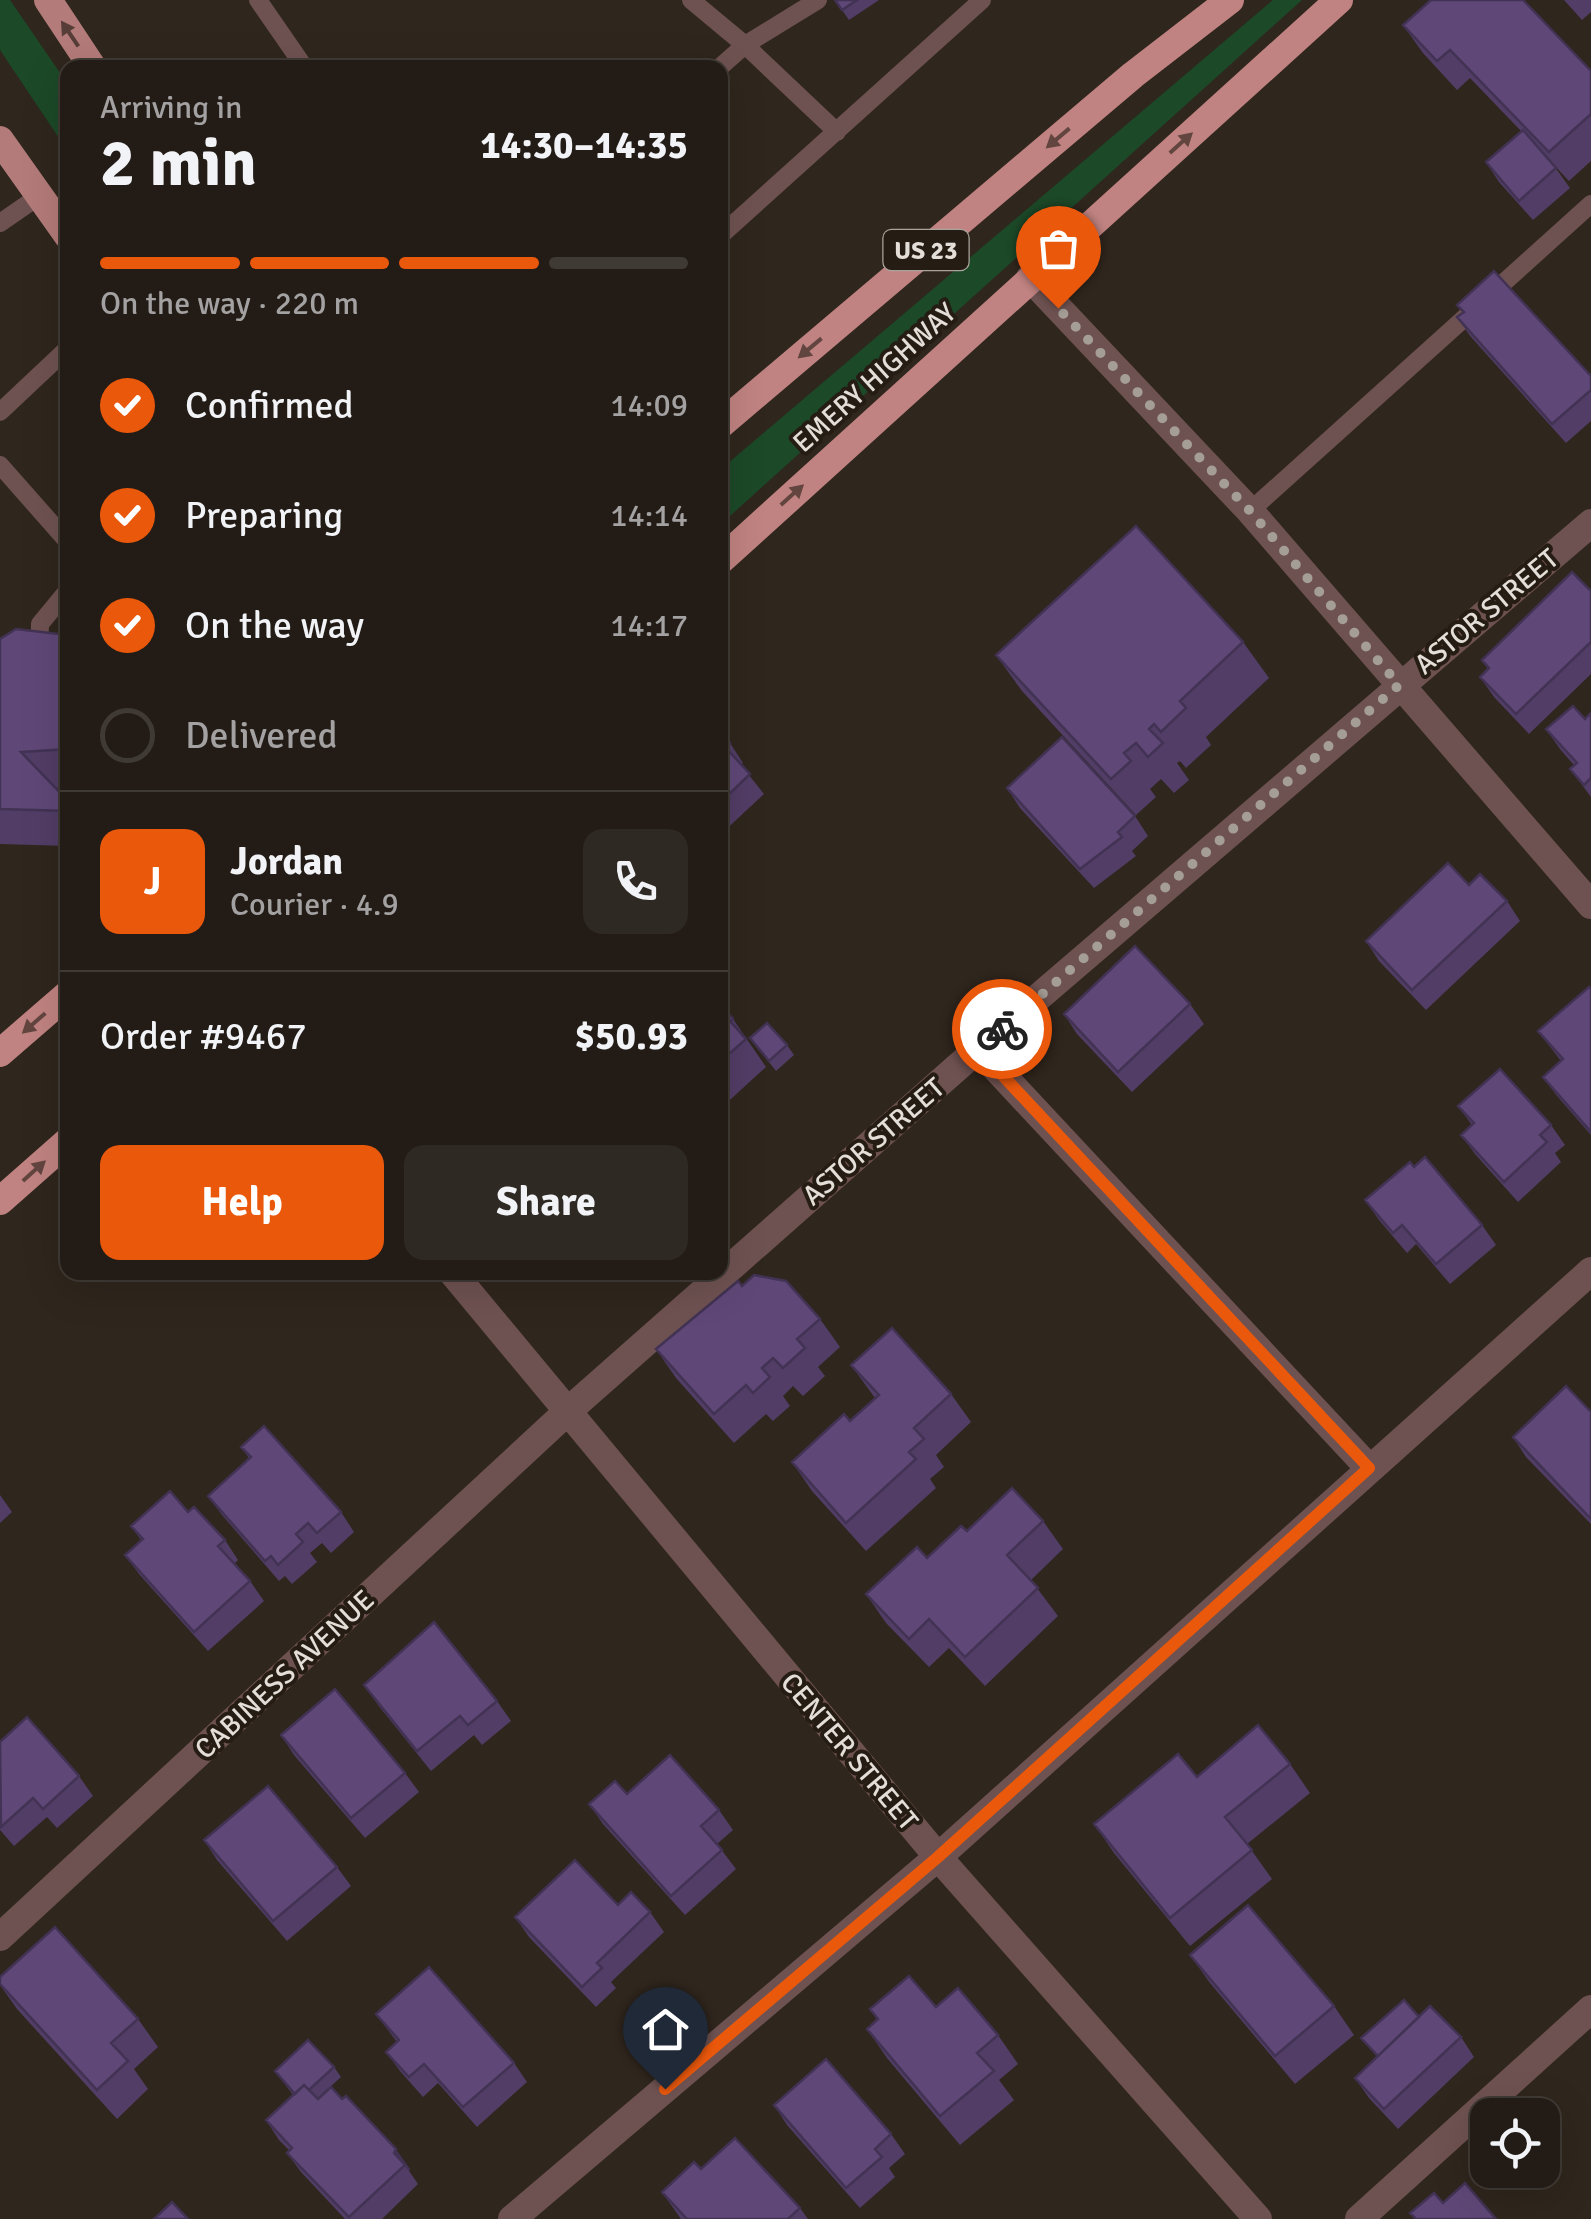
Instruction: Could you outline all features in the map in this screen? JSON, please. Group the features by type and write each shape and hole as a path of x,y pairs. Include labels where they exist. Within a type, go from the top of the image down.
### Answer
{"highway":[{"name":"US 23","path":"728,418 1133,75 1230,0"},
{"name":"EMERY HIGHWAY","path":"728,553 1339,0"},
{"path":"0,1053 60,1001"},
{"path":"0,1201 60,1148"}],"main road":[{"path":"48,0 88,60"},
{"path":"0,140 60,225"}],"street":[{"path":"1030,278 1250,511 1591,906"},
{"name":"ASTOR STREET","path":"728,1270 978,1049 1591,522"},
{"path":"978,1049 1369,1468"},
{"path":"512,2219 938,1857 1591,1271"},
{"name":"CENTER STREET","path":"459,1280 938,1857 1258,2219"},
{"name":"ASTOR STREET","path":"568,1411 716,1280"},
{"name":"CABINESS AVENUE","path":"0,1937 568,1411"},
{"path":"1359,2219 1591,2010"}],"lane":[{"path":"258,0 299,60"},
{"path":"691,0 745,44 836,132"},
{"path":"728,60 745,44 818,0"},
{"path":"728,229 982,0"},
{"path":"0,222 39,196"},
{"path":"1250,511 1591,204"},
{"path":"0,412 60,356"},
{"path":"0,466 60,533"},
{"path":"42,666 36,646 40,624 60,600"}],"green space":[{"path":"0,0 10,0 60,73 60,140 0,50"},
{"path":"1273,0 1302,0 728,518 728,463"}],"building":[{"path":"835,0 857,0 842,10"},
{"path":"1431,0 1523,0 1591,71 1591,114 1549,152 1450,50 1437,61 1403,25"},
{"path":"1523,130 1556,168 1519,201 1486,162"},
{"path":"1494,271 1591,376 1591,390 1552,424 1457,317 1464,312 1457,305"},
{"path":"1136,526 1243,642 1180,701 1186,708 1161,732 1154,724 1149,729 1163,743 1148,757 1136,743 1124,753 1131,761 1111,779 996,655"},
{"path":"1572,572 1591,591 1591,642 1516,714 1480,677 1489,668 1482,660"},
{"path":"16,629 60,634 60,750 21,752 60,793 60,811 0,809 0,639"},
{"path":"1573,706 1585,719 1591,713 1591,778 1584,785 1570,769 1577,763 1546,729"},
{"path":"1062,737 1135,816 1118,832 1122,837 1080,869 1007,788"},
{"path":"728,750 750,774 728,795"},
{"path":"1448,863 1469,885 1480,874 1507,901 1412,990 1366,941"},
{"path":"1135,946 1190,1004 1118,1072 1064,1014"},
{"path":"1589,987 1591,1132 1543,1077 1563,1059 1538,1031"},
{"path":"728,1013 733,1019 730,1021 746,1039 728,1055"},
{"path":"767,1023 787,1045 769,1061 750,1038"},
{"path":"1500,1069 1551,1125 1540,1135 1547,1142 1504,1182 1461,1135 1474,1123 1458,1106"},
{"path":"1425,1157 1482,1225 1436,1264 1402,1225 1393,1233 1365,1200 1410,1162 1414,1167"},
{"path":"754,1275 786,1281 820,1319 797,1339 805,1348 783,1368 773,1358 762,1368 770,1377 753,1393 746,1385 714,1414 656,1349 738,1281 742,1286"},
{"path":"892,1328 951,1394 914,1428 924,1439 909,1452 916,1459 846,1523 792,1462 844,1414 850,1421 879,1395 851,1365"},
{"path":"1566,1386 1591,1412 1591,1519 1513,1437"},
{"path":"264,1426 341,1512 317,1533 308,1523 296,1534 303,1542 278,1565 271,1556 265,1561 208,1496 251,1457 241,1447"},
{"path":"1012,1488 1043,1521 1007,1555 1038,1588 965,1657 929,1619 909,1639 866,1594 917,1547 927,1558 961,1526 967,1531"},
{"path":"170,1491 188,1512 194,1507 225,1540 218,1546 250,1581 194,1632 125,1555 143,1539 131,1526"},
{"path":"434,1622 497,1701 468,1725 460,1716 417,1751 364,1685"},
{"path":"335,1689 405,1773 351,1818 281,1735"},
{"path":"27,1717 79,1776 43,1809 33,1798 1,1827 0,1742"},
{"path":"1258,1725 1290,1764 1225,1817 1252,1850 1170,1918 1094,1824 1178,1754 1197,1777"},
{"path":"670,1755 719,1810 701,1826 722,1850 671,1896 589,1804 615,1781 627,1794"},
{"path":"268,1786 337,1867 273,1921 204,1840"},
{"path":"575,1860 618,1905 631,1892 650,1912 597,1963 602,1968 582,1987 515,1917"},
{"path":"1248,1905 1334,2006 1275,2056 1190,1955"},
{"path":"55,1927 138,2019 111,2043 128,2061 97,2090 0,1984 0,1977"},
{"path":"429,1967 514,2063 463,2107 424,2064 409,2077 386,2052 399,2040 376,2014"},
{"path":"909,1976 936,2007 958,1988 998,2035 977,2053 994,2071 940,2116 867,2029 878,2019 870,2009"},
{"path":"1404,2000 1419,2017 1378,2056 1361,2038"},
{"path":"1430,2006 1461,2037 1384,2109 1355,2078"},
{"path":"308,2040 334,2067 309,2090 304,2085 295,2094 275,2071"},
{"path":"826,2059 891,2134 875,2149 882,2157 846,2188 774,2105"},
{"path":"304,2085 318,2099 331,2087 342,2099 346,2096 396,2149 394,2153 405,2165 349,2217 287,2153 292,2148 266,2120"},
{"path":"735,2138 800,2208 788,2219 687,2219 662,2192 694,2162 701,2169"},
{"path":"1465,2183 1496,2219 1416,2219 1410,2213 1434,2193 1443,2203"},
{"path":"172,2202 188,2219 154,2219"}],"way so far":[{"path":"1002,1029 1399,685 1250,511 1058,308"}],"route":[{"path":"665,2089 938,1857 1369,1468 978,1049 1002,1029"}]}
